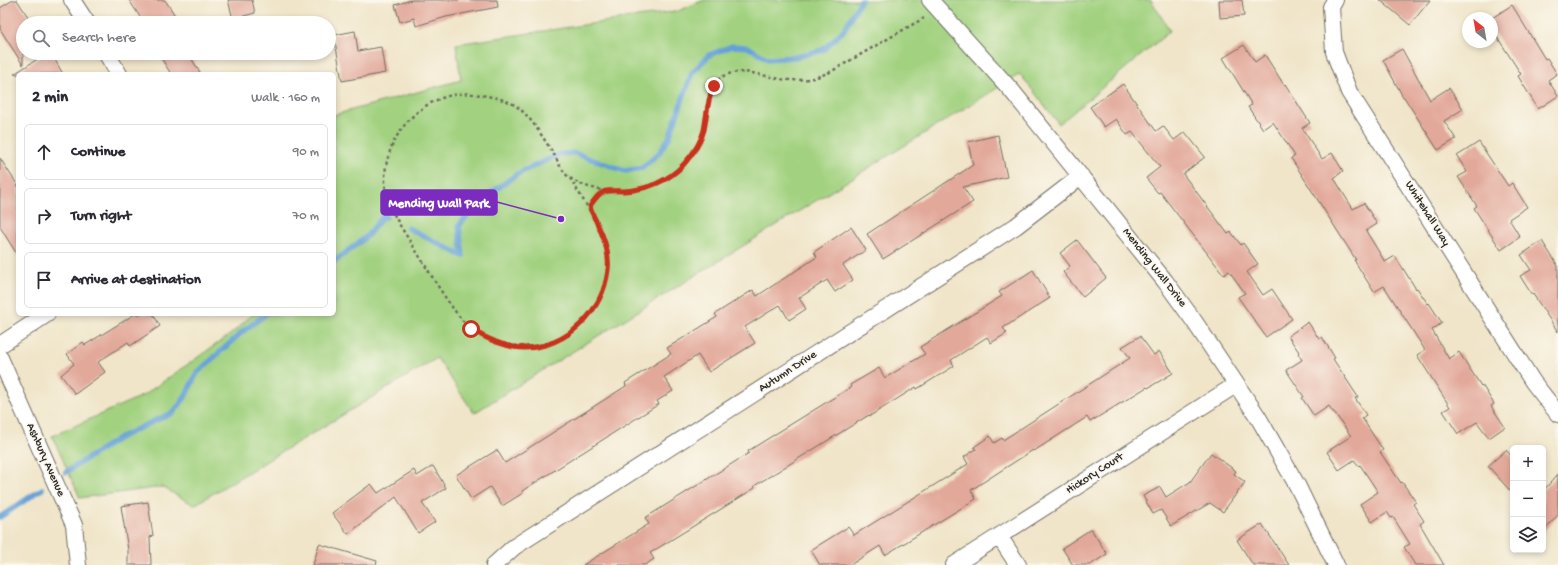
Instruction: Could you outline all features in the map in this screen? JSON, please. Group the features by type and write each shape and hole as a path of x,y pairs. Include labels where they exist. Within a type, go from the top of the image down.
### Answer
{"street":[{"path":"72,0 82,16"},
{"name":"Whitehall Way","path":"1335,0 1331,7 1334,52 1349,92 1533,382 1558,414"},
{"name":"Mending Wall Drive","path":"934,5 1012,91 1165,281 1237,384 1258,417 1297,485 1336,565"},
{"path":"110,60 118,72"},
{"name":"Autumn Drive","path":"494,565 514,547 1016,226 1081,176"},
{"path":"0,345 44,316"},
{"name":"Ashbury Avenue","path":"0,358 74,525 78,565"},
{"name":"Hickory Court","path":"954,565 1237,384"},
{"path":"999,536 1018,565"}],"path":[{"path":"591,212 590,206 601,193 641,189 656,184 675,173 684,164 698,144 703,132 710,93 719,80 726,76 744,72 789,81 804,80 820,76 885,41 934,5"},
{"path":"460,94 490,96 516,106 534,126 570,177 602,234 608,259 608,270 598,299 591,313 582,323 565,336 543,345 526,348 517,347 481,336 471,329 463,320 399,225 388,202 385,188 385,168 390,149 402,128 415,113 434,102 460,94"},
{"path":"570,177 594,188 609,191"}],"green space":[{"path":"704,0 1151,0 1170,31 1059,124 1020,74 474,413 437,358 194,505 162,487 80,498 52,436 144,395 231,334 251,316 336,316 336,114 461,80 456,44 678,11"}],"building":[{"path":"13,0 17,0 27,16 16,16 16,54 0,29 0,8"},
{"path":"129,0 165,0 175,16 139,16"},
{"path":"228,0 252,0 255,13 244,16 232,16"},
{"path":"411,0 497,0 498,7 446,17 416,26 414,18 400,22 395,5"},
{"path":"1219,0 1242,0 1244,16 1220,18"},
{"path":"1380,0 1430,0 1410,25"},
{"path":"1512,5 1545,59 1547,58 1557,74 1548,80 1558,96 1538,109 1518,76 1521,74 1498,38 1498,14"},
{"path":"355,31 358,51 381,47 385,73 342,81 336,46 336,35"},
{"path":"1244,45 1255,62 1265,55 1310,123 1302,128 1322,159 1332,153 1343,171 1334,178 1353,209 1364,203 1377,224 1366,231 1385,262 1395,256 1416,289 1417,288 1428,304 1429,303 1442,323 1432,330 1449,359 1459,352 1494,404 1491,406 1505,427 1489,438 1477,422 1458,434 1443,411 1450,407 1417,355 1425,350 1384,286 1374,292 1354,260 1356,260 1291,158 1295,156 1273,122 1263,129 1248,107 1252,105 1223,58"},
{"path":"1402,49 1430,100 1449,88 1463,109 1444,121 1456,139 1438,150 1403,97 1383,60"},
{"path":"36,60 55,60 62,72 17,72"},
{"path":"162,60 192,60 200,72 170,72"},
{"path":"1123,84 1156,131 1163,126 1174,140 1185,132 1205,157 1183,174 1228,234 1231,232 1241,245 1243,243 1258,264 1247,272 1263,295 1272,289 1292,319 1266,337 1238,297 1245,293 1229,271 1224,275 1160,192 1158,193 1146,178 1160,167 1132,132 1127,135 1116,119 1104,127 1090,107"},
{"path":"998,135 1007,177 963,187 973,202 883,259 867,234 973,165 968,142"},
{"path":"1479,142 1508,186 1512,183 1527,207 1509,219 1520,237 1501,250 1474,208 1477,206 1458,177 1467,172 1457,156"},
{"path":"0,158 16,183 16,253 0,227"},
{"path":"851,227 866,250 843,265 853,280 835,292 827,280 799,298 806,309 789,320 780,305 745,327 755,343 709,372 698,355 664,377 673,391 657,401 659,404 522,491 523,493 502,506 490,487 471,499 456,475 497,450 505,463 626,386 625,383 671,354 667,348 717,317 715,314 753,290 757,296 817,257 814,252"},
{"path":"1077,240 1106,278 1083,297 1063,272 1070,266 1060,253"},
{"path":"1542,241 1558,266 1558,332 1520,276 1531,270 1521,255"},
{"path":"1033,270 1050,298 1003,328 1007,333 991,343 987,337 951,360 954,366 917,389 916,387 870,416 869,415 754,486 755,488 650,553 654,559 645,565 583,565 649,524 645,518 749,453 748,451 851,387 850,385 879,368 885,378 925,354 920,347 1002,296 999,292"},
{"path":"132,316 154,316 160,326 130,346 128,342 98,362 105,372 75,394 61,375 74,364 67,354 83,342 85,345"},
{"path":"1308,322 1319,339 1322,337 1335,358 1333,359 1358,397 1355,398 1366,415 1362,418 1383,450 1380,452 1416,502 1413,504 1424,521 1420,524 1444,565 1415,565 1404,547 1410,544 1393,517 1391,518 1387,512 1372,522 1360,504 1378,492 1360,465 1359,466 1354,460 1339,470 1327,452 1351,436 1329,406 1314,416 1302,398 1304,397 1286,370 1302,360 1298,353 1299,352 1288,336"},
{"path":"1140,336 1154,355 1159,351 1173,373 1090,422 1087,417 1034,451 1033,450 971,490 976,499 885,555 880,546 850,565 820,565 811,550 848,527 854,535 968,464 964,457 976,449 974,447 990,436 994,443 1002,438 1003,440 1130,358 1122,347"},
{"path":"1506,450 1510,455 1510,491 1488,466"},
{"path":"1211,453 1236,471 1234,474 1245,482 1223,512 1210,503 1171,526 1161,510 1153,514 1143,496 1160,487 1166,497 1190,482"},
{"path":"433,466 446,488 422,503 435,522 418,533 396,497 348,534 332,513 371,484 378,493 414,470 417,476"},
{"path":"1558,474 1558,515 1546,529 1546,517 1546,488"},
{"path":"148,502 153,536 150,537 151,565 128,565 128,550 121,506"},
{"path":"1262,524 1289,565 1253,565 1237,540"},
{"path":"1091,529 1107,554 1090,565 1073,565 1062,548"},
{"path":"319,544 377,561 376,565 313,565"}],"waterway":[{"path":"408,228 463,256 459,226 476,204 517,174 560,154 574,153 625,171 642,168 659,153 669,138 692,73 709,55 732,46 748,47 768,59 795,57 823,50 844,30 861,0"},
{"path":"336,260 367,236 384,215 386,217"},
{"path":"66,472 119,438 173,413 184,399 197,373 242,332 263,316"},
{"path":"0,517 42,489"}],"place":[{"name":"Mending Wall Park","path":"561,219"}],"route":[{"path":"471,329 481,336 508,345 526,348 552,342 565,336 582,323 591,313 598,299 608,270 608,259 602,234 591,212 590,206 601,193 641,189 656,184 675,173 684,164 698,144 703,132 708,100 714,86"}]}
